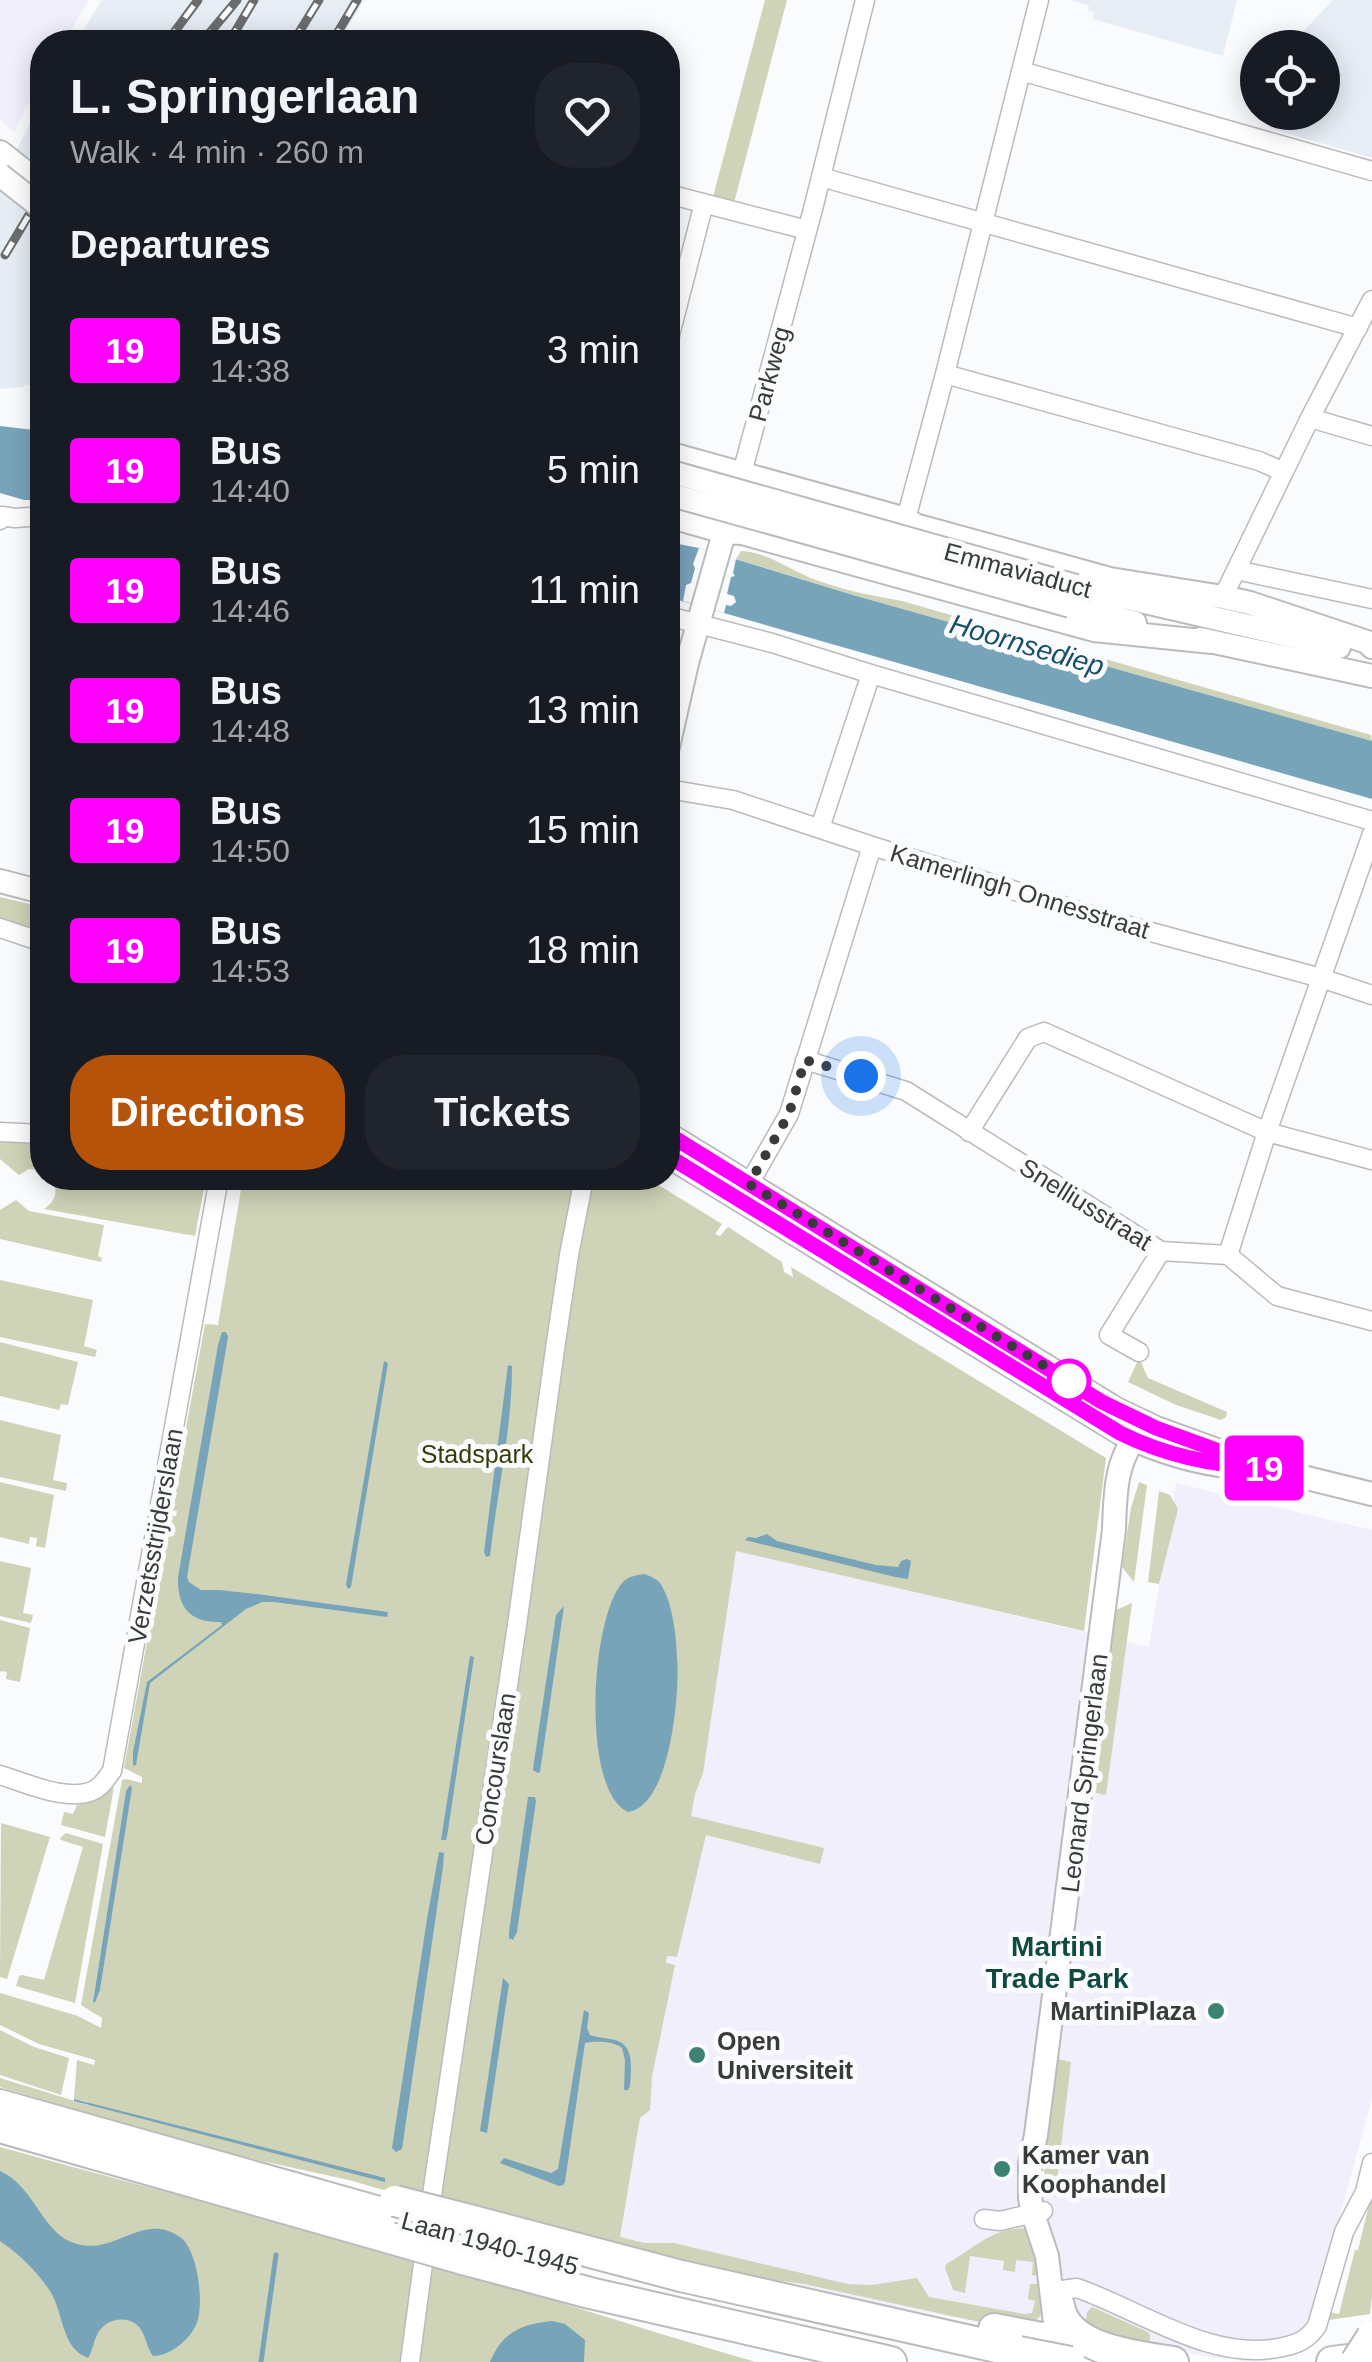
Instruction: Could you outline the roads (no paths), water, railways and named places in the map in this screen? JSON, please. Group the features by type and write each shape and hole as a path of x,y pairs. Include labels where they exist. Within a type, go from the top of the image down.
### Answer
{"highway":[{"name":"Laan 1940-1945","path":"0,2105 466,2239 984,2362"},
{"name":"Laan 1940-1945","path":"0,2127 393,2219"},
{"name":"Laan 1940-1945","path":"466,2239 590,2293 891,2362"},
{"path":"466,2239 1052,2333 1064,2322 1075,2335 1110,2349 1172,2362"},
{"path":"590,2293 687,2328 810,2362"},
{"path":"1356,2362 1372,2337"},
{"path":"1332,2362 1372,2357"}],"main road":[{"path":"0,152 30,176"},
{"path":"0,175 30,199"},
{"path":"680,456 1110,579 1223,596 1270,608 1366,642 1372,650"},
{"name":"Parkweg","path":"680,698 742,473"},
{"name":"Emmaviaduct","path":"680,475 1212,642 1372,676"},
{"name":"Emmaviaduct","path":"680,497 1073,596 1372,650"},
{"path":"680,522 721,543 742,532 1094,630 1212,642"},
{"path":"0,872 30,878"},
{"path":"0,881 30,889"},
{"path":"680,1141 1102,1402 1140,1436"},
{"path":"680,1163 1140,1436 1372,1494"},
{"name":"Leonard Springerlaan","path":"1052,2333 1058,2253 1030,2198 1030,2163 1114,1530 1115,1489 1122,1460 1140,1436"},
{"name":"Leonard Springerlaan","path":"1038,2212 1048,2256 1052,2333"}],"street":[{"name":"Parkweg","path":"742,473 865,0"},
{"path":"906,519 1039,0"},
{"path":"1021,71 1372,172"},
{"path":"821,177 1358,328"},
{"path":"680,197 807,230"},
{"path":"680,296 704,203"},
{"path":"1223,596 1372,300"},
{"path":"945,374 1259,461 1284,472"},
{"path":"1310,418 1372,436"},
{"path":"0,520 2,516 30,517"},
{"path":"1236,570 1372,600"},
{"path":"680,616 700,616 772,644 1372,821"},
{"path":"820,828 871,674"},
{"name":"Kamerlingh Onnesstraat","path":"680,791 734,800 1114,922 1372,995"},
{"path":"1372,834 1228,1255 1277,1296 1372,1322"},
{"path":"749,1184 789,1114 872,846"},
{"path":"0,928 30,938"},
{"path":"969,1132 1024,1043 1040,1032 1267,1132 1372,1160"},
{"name":"Snelliusstraat","path":"805,1060 906,1091 1161,1250 1228,1255"},
{"path":"0,1132 30,1133"},
{"name":"Verzetsstrijderslaan","path":"0,1775 62,1794 83,1794 100,1787 112,1771 217,1190"},
{"name":"Concourslaan","path":"410,2362 582,1190"},
{"path":"1138,1352 1109,1335 1161,1250"},
{"path":"1052,2333 1077,2288 1180,2334 1245,2351 1263,2352 1309,2338 1317,2326 1344,2232 1365,2192 1372,2163"},
{"path":"984,2219 1000,2222 1038,2212"}],"water":[{"path":"0,426 30,430 30,500 0,493"},
{"name":"Hoornsediep","path":"680,544 1372,741 1372,799 680,600"},
{"path":"222,1332 228,1337 189,1582 201,1590 388,1612 387,1617 274,1602 246,1609 150,1683 133,1766 147,1682 222,1625 187,1611 178,1577"},
{"path":"384,1361 388,1363 348,1589 346,1585"},
{"path":"508,1365 512,1366 507,1437 490,1556 486,1557 484,1552"},
{"path":"767,1534 777,1541 876,1565 898,1567 907,1559 911,1561 908,1579 745,1540"},
{"path":"645,1574 662,1585 672,1612 677,1695 663,1769 643,1805 628,1812 613,1797 602,1771 597,1738 598,1663 612,1600 625,1580"},
{"path":"564,1606 538,1773 533,1770 556,1615"},
{"path":"470,1656 474,1657 447,1837 441,1840"},
{"path":"130,1785 100,1990 95,2003 126,1791"},
{"path":"528,1797 535,1797 536,1801 513,1940 509,1932"},
{"path":"439,1852 444,1853 443,1867 402,2149 396,2152 392,2148"},
{"path":"503,1978 509,1984 487,2133 480,2131"},
{"path":"584,2010 589,2013 590,2035 615,2040 626,2047 630,2086 624,2090 622,2048 604,2042 585,2043 565,2182 559,2186 500,2163 504,2158 551,2173 558,2169"},
{"path":"74,2101 385,2178 385,2182"},
{"path":"0,2171 22,2187 55,2231 77,2244 104,2244 154,2229 180,2237 191,2253 200,2292 199,2316 189,2336 172,2350 153,2356 139,2327 116,2320 100,2330 88,2358 79,2353 68,2338 45,2284 0,2241"},
{"path":"552,2321 565,2324 585,2340 584,2362 490,2362 514,2331"}],"waterway":[{"path":"261,2362 276,2255"}],"railway":[{"path":"176,30 198,0"},
{"path":"212,30 237,0"},
{"path":"236,30 254,0"},
{"path":"300,30 319,0"},
{"path":"339,30 357,0"},
{"path":"5,255 30,213"}],"place":[{"name":"MartiniPlaza","path":"1216,2011"},
{"name":"Open Universiteit","path":"697,2055"},
{"name":"Kamer van Koophandel","path":"1002,2169"}],"district":[{"name":"Martini Trade Park","path":"1057,1962"}],"park label":[{"name":"Stadspark","path":"477,1454"}]}
